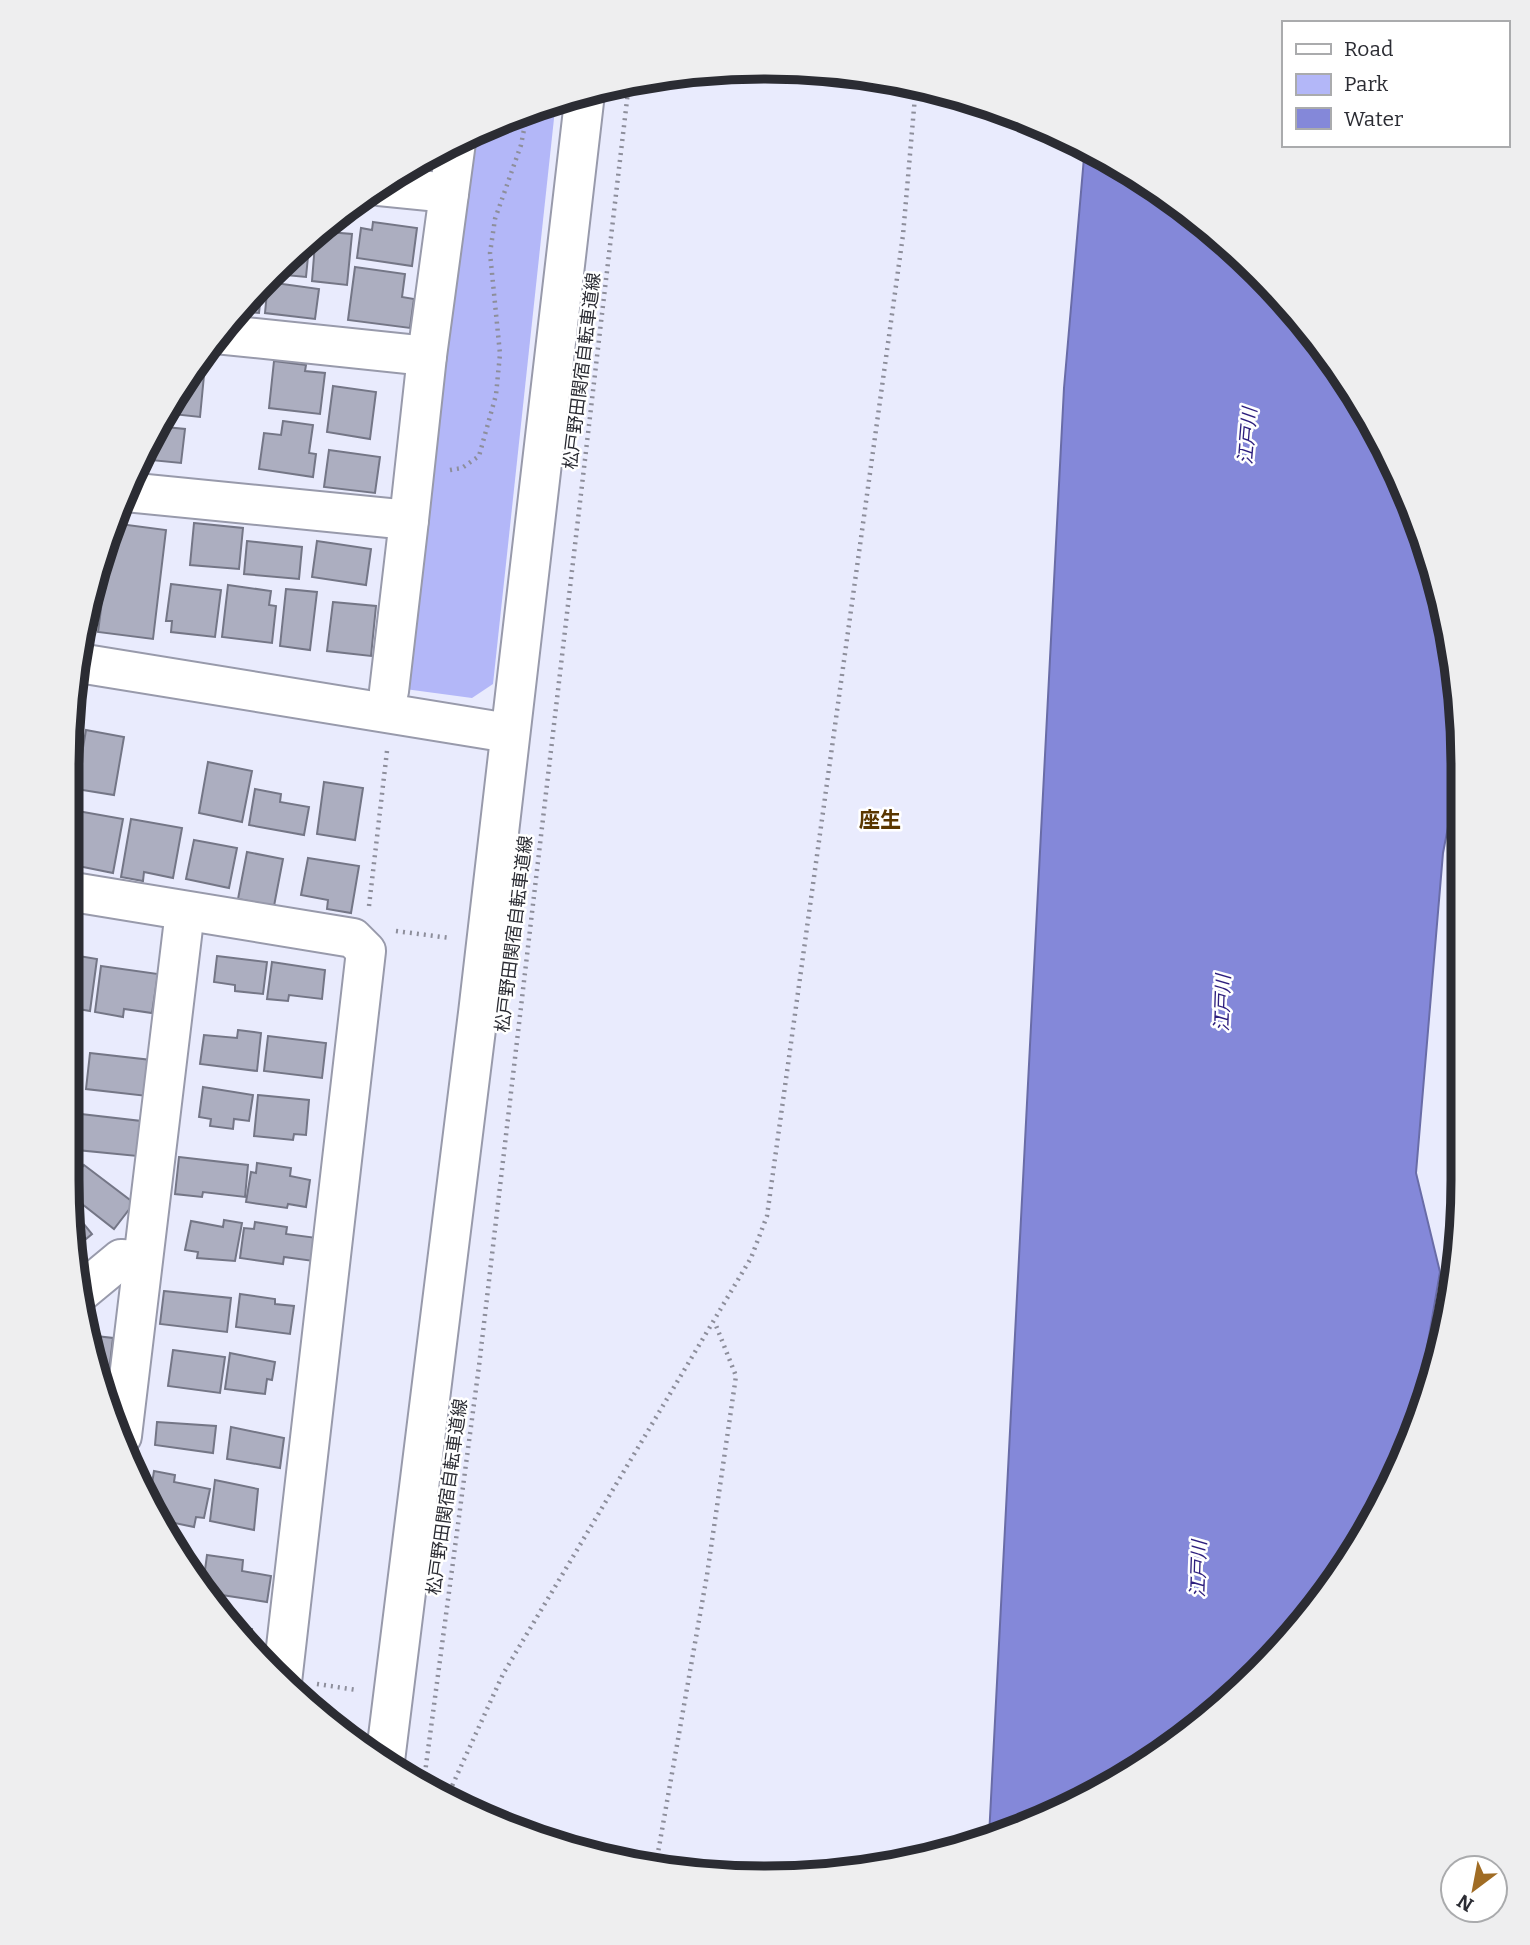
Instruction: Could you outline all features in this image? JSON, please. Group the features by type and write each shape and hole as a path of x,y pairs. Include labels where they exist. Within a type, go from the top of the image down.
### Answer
{"street":[{"path":"386,1752 584,103"},
{"path":"389,691 426,356 454,154"},
{"path":"395,188 449,193"},
{"path":"230,336 426,356"},
{"path":"135,493 409,520"},
{"path":"87,664 509,733"},
{"path":"79,893 353,938 363,936 366,951 283,1668"},
{"path":"123,1423 185,911"},
{"path":"88,1287 121,1259 142,1260"}],"path":[{"name":"松戸野田関宿自転車道線","path":"425,1775 479,1366 628,93"},
{"path":"449,1789 503,1674 665,1399 715,1323 751,1258 766,1216 903,235 915,96"},
{"path":"414,468 441,471 462,468 479,456 496,395 500,354 490,253 495,219 521,145 525,122"},
{"path":"387,751 363,936 485,942"},
{"path":"657,1857 707,1575 736,1376 715,1323"},
{"path":"298,1682 393,1695"}],"green space":[{"path":"555,112 493,684 472,698 405,689 465,148"}],"water":[{"name":"江戸川","path":"1084,158 1146,194 1183,221 1217,249 1281,313 1336,384 1380,461 1399,502 1428,587 1438,631 1450,720 1451,812 1443,853 1416,1173 1440,1272 1422,1379 1399,1443 1359,1523 1309,1598 1281,1632 1217,1696 1146,1751 1069,1795 989,1829 1064,388"}],"building":[{"path":"373,222 417,228 412,266 357,258 361,228 372,230"},
{"path":"333,232 352,234 347,285 312,281 315,248"},
{"path":"308,253 306,277 285,275"},
{"path":"355,267 405,274 402,297 414,299 410,328 348,320"},
{"path":"277,283 319,289 315,319 265,313 267,294"},
{"path":"260,301 259,313 250,312"},
{"path":"274,361 306,365 305,371 325,373 320,414 269,408"},
{"path":"205,370 200,417 176,414"},
{"path":"333,386 376,392 370,439 327,432"},
{"path":"283,421 313,425 309,453 316,454 313,477 259,469 264,433 281,435"},
{"path":"168,427 185,429 181,463 151,460"},
{"path":"329,450 380,457 375,493 324,487"},
{"path":"194,523 243,528 239,569 190,565"},
{"path":"122,524 166,530 153,639 98,632 105,577"},
{"path":"247,541 302,547 299,579 244,574"},
{"path":"317,541 371,549 366,585 312,577"},
{"path":"171,584 221,590 215,637 171,632 172,621 166,621"},
{"path":"228,585 271,591 269,605 276,606 272,643 222,637"},
{"path":"286,589 317,592 310,650 280,646"},
{"path":"333,602 376,606 371,656 327,651"},
{"path":"86,730 124,737 114,795 79,789 79,771"},
{"path":"208,762 252,771 242,822 199,813"},
{"path":"324,782 363,788 355,840 317,834"},
{"path":"255,789 281,794 280,802 309,807 304,835 249,825"},
{"path":"79,811 123,819 113,873 79,866"},
{"path":"131,819 182,828 173,878 144,872 143,881 121,877"},
{"path":"194,840 237,848 229,888 186,879"},
{"path":"247,852 283,859 274,906 238,899"},
{"path":"308,858 359,866 351,913 327,909 328,900 301,895"},
{"path":"79,956 97,959 90,1011 79,1009"},
{"path":"217,956 267,962 263,994 235,991 235,985 214,982"},
{"path":"272,962 325,970 322,999 289,995 288,1001 267,999"},
{"path":"101,966 158,974 152,1013 124,1009 123,1017 95,1012"},
{"path":"238,1030 261,1033 257,1071 200,1064 204,1035 237,1038"},
{"path":"268,1036 326,1043 322,1078 264,1071"},
{"path":"90,1053 151,1060 147,1096 86,1089"},
{"path":"203,1087 253,1095 249,1121 234,1119 233,1129 210,1126 211,1119 199,1117"},
{"path":"258,1095 309,1100 306,1135 294,1134 293,1140 254,1136"},
{"path":"81,1114 141,1121 137,1156 79,1150"},
{"path":"179,1157 248,1165 245,1197 203,1192 202,1197 175,1194"},
{"path":"257,1163 291,1168 290,1176 310,1180 306,1207 288,1204 287,1208 246,1202 251,1172 256,1173"},
{"path":"84,1165 134,1203 114,1229 79,1202 79,1171"},
{"path":"80,1219 92,1234 82,1242"},
{"path":"224,1220 242,1223 235,1261 197,1258 198,1252 185,1250 191,1221 223,1227"},
{"path":"255,1222 287,1227 286,1234 317,1238 313,1261 284,1257 283,1264 240,1258 244,1228 254,1229"},
{"path":"164,1291 231,1298 227,1332 160,1324"},
{"path":"240,1294 275,1299 275,1304 294,1306 290,1334 236,1327"},
{"path":"97,1336 113,1338 108,1379"},
{"path":"173,1350 225,1357 220,1393 168,1386"},
{"path":"230,1353 275,1362 272,1380 267,1379 265,1394 225,1389"},
{"path":"157,1422 216,1426 213,1453 155,1445"},
{"path":"231,1427 284,1438 280,1468 227,1459"},
{"path":"154,1471 175,1475 174,1482 210,1489 204,1518 196,1517 194,1527 171,1522 152,1487"},
{"path":"215,1480 258,1489 254,1530 210,1521"},
{"path":"207,1555 243,1560 242,1571 271,1576 267,1602 218,1594 204,1575"}],"district":[{"name":"座生","path":"880,820"}]}
